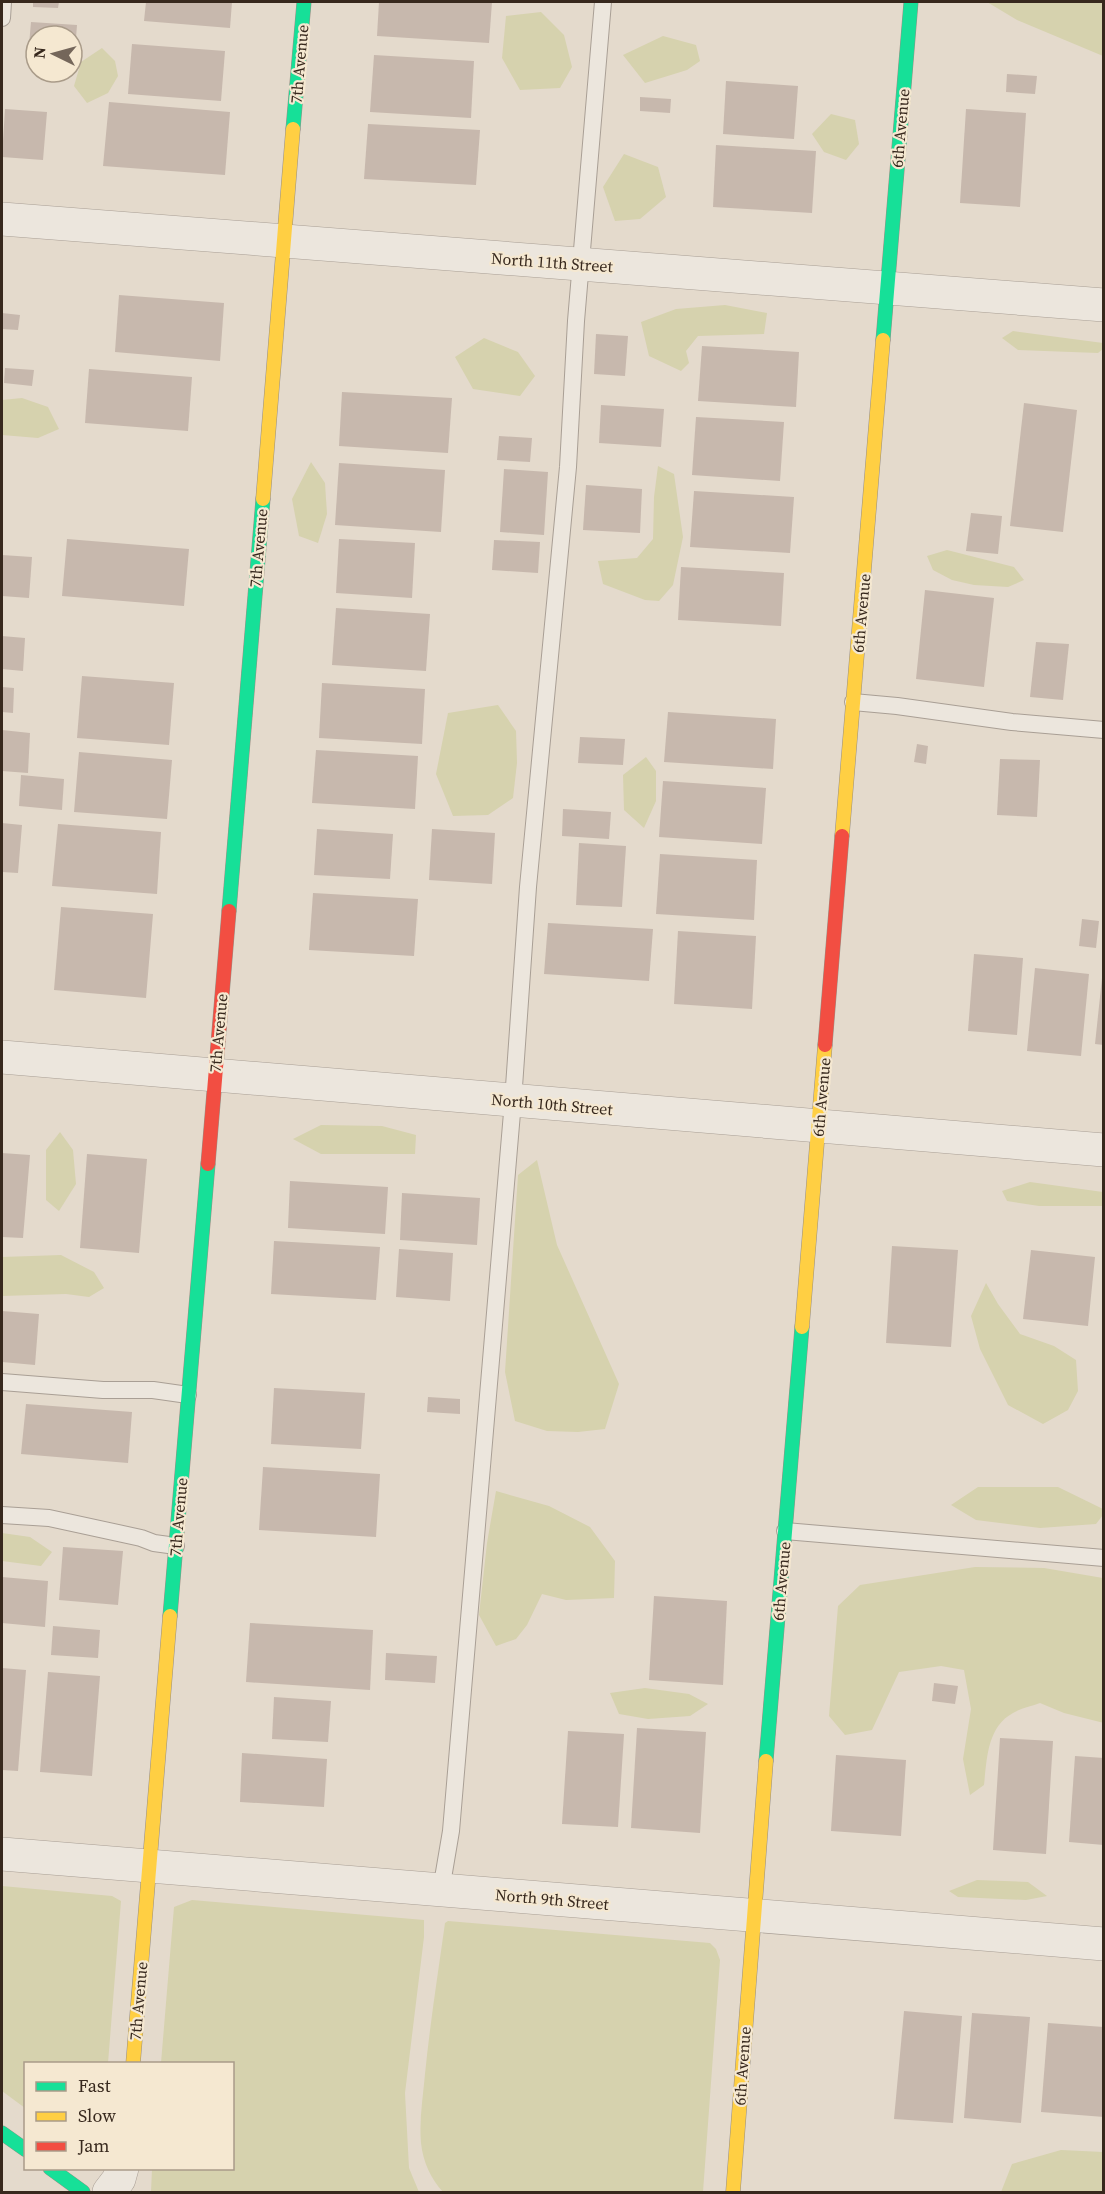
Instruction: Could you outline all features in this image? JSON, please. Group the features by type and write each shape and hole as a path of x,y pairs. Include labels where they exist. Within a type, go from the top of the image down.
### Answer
{"street":[{"name":"7th Avenue","path":"133,2062 304,2"},
{"name":"6th Avenue","path":"733,2193 753,1916 911,2"},
{"name":"North 11th Street","path":"2,219 1104,305"},
{"name":"North 10th Street","path":"2,1057 818,1127 1104,1149"},
{"name":"North 9th Street","path":"2,1854 1104,1944"},
{"path":"2,2133 24,2149"},
{"path":"51,2170 83,2193"},
{"path":"109,2193 119,2179 122,2170"}],"lane":[{"path":"2,18 3,2"},
{"path":"441,1890 451,1831 513,1101 528,887 568,467 581,264 603,2"},
{"path":"853,702 1012,722 1104,730"},
{"path":"2,1382 103,1390 153,1390 188,1395"},
{"path":"2,1515 49,1518 141,1538 154,1543 176,1546"},
{"path":"785,1531 1104,1558"}],"shaded area":[{"path":"987,2 1103,2 1103,56 1017,20"},
{"path":"541,12 564,35 572,67 560,88 520,90 502,58 506,16"},
{"path":"663,36 696,45 700,61 687,70 645,83 623,55"},
{"path":"102,48 115,61 118,76 108,93 87,103 74,86 75,84 84,84 84,60"},
{"path":"831,114 855,120 859,144 846,160 824,152 812,134"},
{"path":"624,154 658,167 666,197 640,219 615,221 603,187"},
{"path":"725,305 767,313 764,334 698,336 686,351 689,363 681,371 649,356 641,322 676,309"},
{"path":"1013,331 1103,343 1103,349 1098,353 1018,350 1002,338"},
{"path":"484,338 518,352 535,376 520,396 473,389 455,357"},
{"path":"22,398 48,407 59,429 38,438 2,435 2,400"},
{"path":"311,462 325,483 327,514 318,543 299,536 292,499"},
{"path":"658,466 674,474 683,537 673,585 659,601 645,600 603,584 598,561 637,558 653,539 654,497"},
{"path":"947,550 1014,567 1024,580 1008,587 974,585 952,580 933,570 927,556"},
{"path":"498,705 516,731 517,763 513,798 488,815 453,816 436,774 448,713"},
{"path":"646,757 656,771 656,801 644,828 624,810 623,775"},
{"path":"321,1125 382,1126 416,1135 415,1154 321,1154 293,1139"},
{"path":"60,1132 73,1150 76,1184 59,1211 46,1200 46,1150"},
{"path":"537,1160 557,1245 619,1384 605,1429 578,1432 547,1431 515,1421 505,1372 518,1175"},
{"path":"1030,1182 1103,1192 1103,1206 1039,1206 1007,1201 1002,1191"},
{"path":"61,1255 94,1272 104,1288 89,1297 66,1294 2,1296 2,1257"},
{"path":"986,1283 1020,1334 1054,1346 1076,1360 1078,1391 1068,1410 1043,1424 1008,1405 980,1349 971,1316"},
{"path":"978,1487 1058,1487 1103,1509 1103,1515 1096,1524 1040,1528 976,1520 951,1505"},
{"path":"496,1491 549,1506 590,1527 615,1561 614,1598 566,1600 542,1594 527,1625 516,1639 496,1646 479,1615 487,1543"},
{"path":"2,1533 30,1537 52,1552 41,1566 2,1561"},
{"path":"975,1567 1044,1568 1103,1578 1104,1723 1064,1713 1040,1703 1016,1711 1004,1719 993,1735 984,1785 970,1795 963,1759 971,1709 964,1670 941,1666 899,1672 872,1730 845,1735 829,1716 838,1606 860,1585"},
{"path":"645,1688 689,1694 708,1704 690,1716 648,1719 619,1714 610,1693"},
{"path":"977,1880 1028,1882 1047,1896 1026,1900 958,1897 949,1891"},
{"path":"2,1886 112,1896 121,1901 108,2062 24,2062 24,2107 2,2091"},
{"path":"192,1900 424,1920 424,1937 405,2093 409,2168 419,2192 151,2192 152,2170 234,2170 234,2062 161,2062 174,1907"},
{"path":"448,1921 710,1943 716,1949 720,1960 703,2192 443,2192 431,2176 426,2163 422,2150 420,2126 432,2017 445,1923"},
{"path":"1061,2150 1103,2152 1103,2192 1001,2192 1012,2164"}],"building":[{"path":"33,2 59,2 58,8 33,7"},
{"path":"146,2 232,2 230,28 144,21"},
{"path":"379,2 492,2 489,43 377,36"},
{"path":"31,22 62,24 31,24"},
{"path":"132,44 225,51 221,101 128,94"},
{"path":"374,55 474,61 471,118 370,112"},
{"path":"1007,74 1037,76 1035,94 1006,92"},
{"path":"726,81 798,86 794,139 723,134"},
{"path":"640,97 671,99 670,113 640,111"},
{"path":"109,102 230,112 225,175 103,166"},
{"path":"5,109 47,112 43,160 2,157"},
{"path":"966,109 1026,113 1020,207 960,203"},
{"path":"368,124 480,130 476,185 364,179"},
{"path":"716,145 816,151 812,213 713,207"},
{"path":"119,295 224,303 220,361 115,352"},
{"path":"2,313 20,315 18,330 2,329"},
{"path":"596,334 628,336 625,376 594,374"},
{"path":"702,346 799,352 796,407 698,401"},
{"path":"5,368 34,370 32,386 4,383"},
{"path":"89,369 192,377 188,431 85,423"},
{"path":"342,392 452,398 448,453 339,446"},
{"path":"1024,403 1077,410 1063,532 1010,526"},
{"path":"601,405 664,409 661,447 599,443"},
{"path":"696,417 784,422 780,481 692,475"},
{"path":"499,436 532,438 530,462 497,460"},
{"path":"339,463 445,470 441,532 335,525"},
{"path":"504,469 548,472 544,535 500,532"},
{"path":"586,485 642,489 640,533 583,530"},
{"path":"694,491 794,497 790,553 690,547"},
{"path":"971,513 1002,516 998,554 966,551"},
{"path":"67,539 189,549 184,606 62,596"},
{"path":"339,539 415,543 412,598 336,593"},
{"path":"494,540 540,542 538,573 492,570"},
{"path":"2,555 32,557 29,598 2,596"},
{"path":"681,567 784,573 781,626 678,620"},
{"path":"925,590 994,598 984,687 916,679"},
{"path":"336,608 430,614 426,671 332,665"},
{"path":"2,636 25,638 23,671 2,669"},
{"path":"1036,642 1069,644 1063,700 1030,697"},
{"path":"82,676 174,683 169,745 77,738"},
{"path":"322,683 425,689 422,744 319,738"},
{"path":"2,687 14,688 13,713 2,712"},
{"path":"668,712 776,719 773,769 664,762"},
{"path":"2,730 30,733 28,773 2,771"},
{"path":"580,737 625,739 623,765 578,763"},
{"path":"917,744 928,746 926,764 914,762"},
{"path":"316,750 418,756 415,809 312,803"},
{"path":"79,752 172,760 167,819 74,812"},
{"path":"1000,759 1040,760 1037,817 997,815"},
{"path":"21,775 64,779 62,810 19,806"},
{"path":"663,781 766,788 762,844 659,837"},
{"path":"563,809 611,812 609,839 562,836"},
{"path":"2,823 22,825 18,873 2,872"},
{"path":"58,824 161,832 157,894 52,886"},
{"path":"317,829 393,834 390,879 314,875"},
{"path":"432,829 495,833 492,884 429,880"},
{"path":"579,843 626,846 622,907 576,905"},
{"path":"660,854 757,860 754,920 656,914"},
{"path":"313,893 418,899 414,956 309,950"},
{"path":"61,907 153,914 146,998 54,990"},
{"path":"1082,919 1099,921 1096,948 1079,946"},
{"path":"548,923 653,929 649,981 544,974"},
{"path":"678,931 756,936 752,1009 674,1004"},
{"path":"974,954 1023,958 1017,1035 968,1031"},
{"path":"1035,968 1089,974 1081,1056 1027,1051"},
{"path":"1102,978 1104,978 1104,1045 1095,1044"},
{"path":"2,1153 30,1155 23,1238 2,1237"},
{"path":"87,1154 147,1159 139,1253 80,1248"},
{"path":"290,1181 388,1187 385,1234 288,1228"},
{"path":"402,1193 480,1198 477,1245 400,1240"},
{"path":"274,1241 380,1247 376,1300 271,1294"},
{"path":"892,1246 958,1250 951,1347 886,1343"},
{"path":"399,1249 453,1253 450,1301 396,1297"},
{"path":"1031,1250 1095,1257 1088,1326 1023,1319"},
{"path":"2,1311 39,1314 35,1365 2,1362"},
{"path":"274,1388 365,1393 361,1449 271,1444"},
{"path":"428,1397 460,1399 460,1414 427,1412"},
{"path":"26,1404 132,1412 128,1463 21,1454"},
{"path":"263,1467 380,1474 376,1537 259,1530"},
{"path":"63,1547 123,1551 118,1605 59,1600"},
{"path":"2,1577 48,1581 45,1627 2,1623"},
{"path":"654,1596 727,1601 723,1685 649,1680"},
{"path":"250,1623 373,1630 370,1690 246,1682"},
{"path":"53,1626 100,1630 98,1658 51,1655"},
{"path":"386,1653 437,1656 435,1683 385,1680"},
{"path":"2,1668 26,1670 18,1771 2,1770"},
{"path":"48,1672 100,1676 92,1776 40,1772"},
{"path":"934,1683 958,1686 955,1704 932,1701"},
{"path":"274,1697 331,1701 328,1742 272,1739"},
{"path":"637,1728 706,1732 700,1833 631,1828"},
{"path":"568,1731 624,1734 618,1827 562,1824"},
{"path":"1000,1738 1053,1741 1046,1854 993,1850"},
{"path":"242,1753 327,1759 324,1807 240,1802"},
{"path":"836,1755 906,1760 901,1836 831,1831"},
{"path":"1075,1756 1104,1758 1104,1845 1069,1842"},
{"path":"904,2011 962,2016 953,2123 894,2119"},
{"path":"972,2013 1030,2017 1021,2123 964,2118"},
{"path":"1048,2023 1104,2027 1104,2117 1041,2112"}],"traffic: fast":[{"path":"293,129 304,2"},
{"path":"883,340 911,2"},
{"path":"229,911 263,499"},
{"path":"170,1616 208,1164"},
{"path":"766,1761 802,1327"},
{"path":"2,2133 24,2149"},
{"path":"53,2170 83,2192"}],"traffic: slow":[{"path":"263,499 293,129"},
{"path":"842,836 883,340"},
{"path":"802,1327 825,1045"},
{"path":"133,2062 170,1616"},
{"path":"733,2192 766,1761"}],"traffic: jam":[{"path":"825,1045 842,836"},
{"path":"208,1164 229,911"}]}
